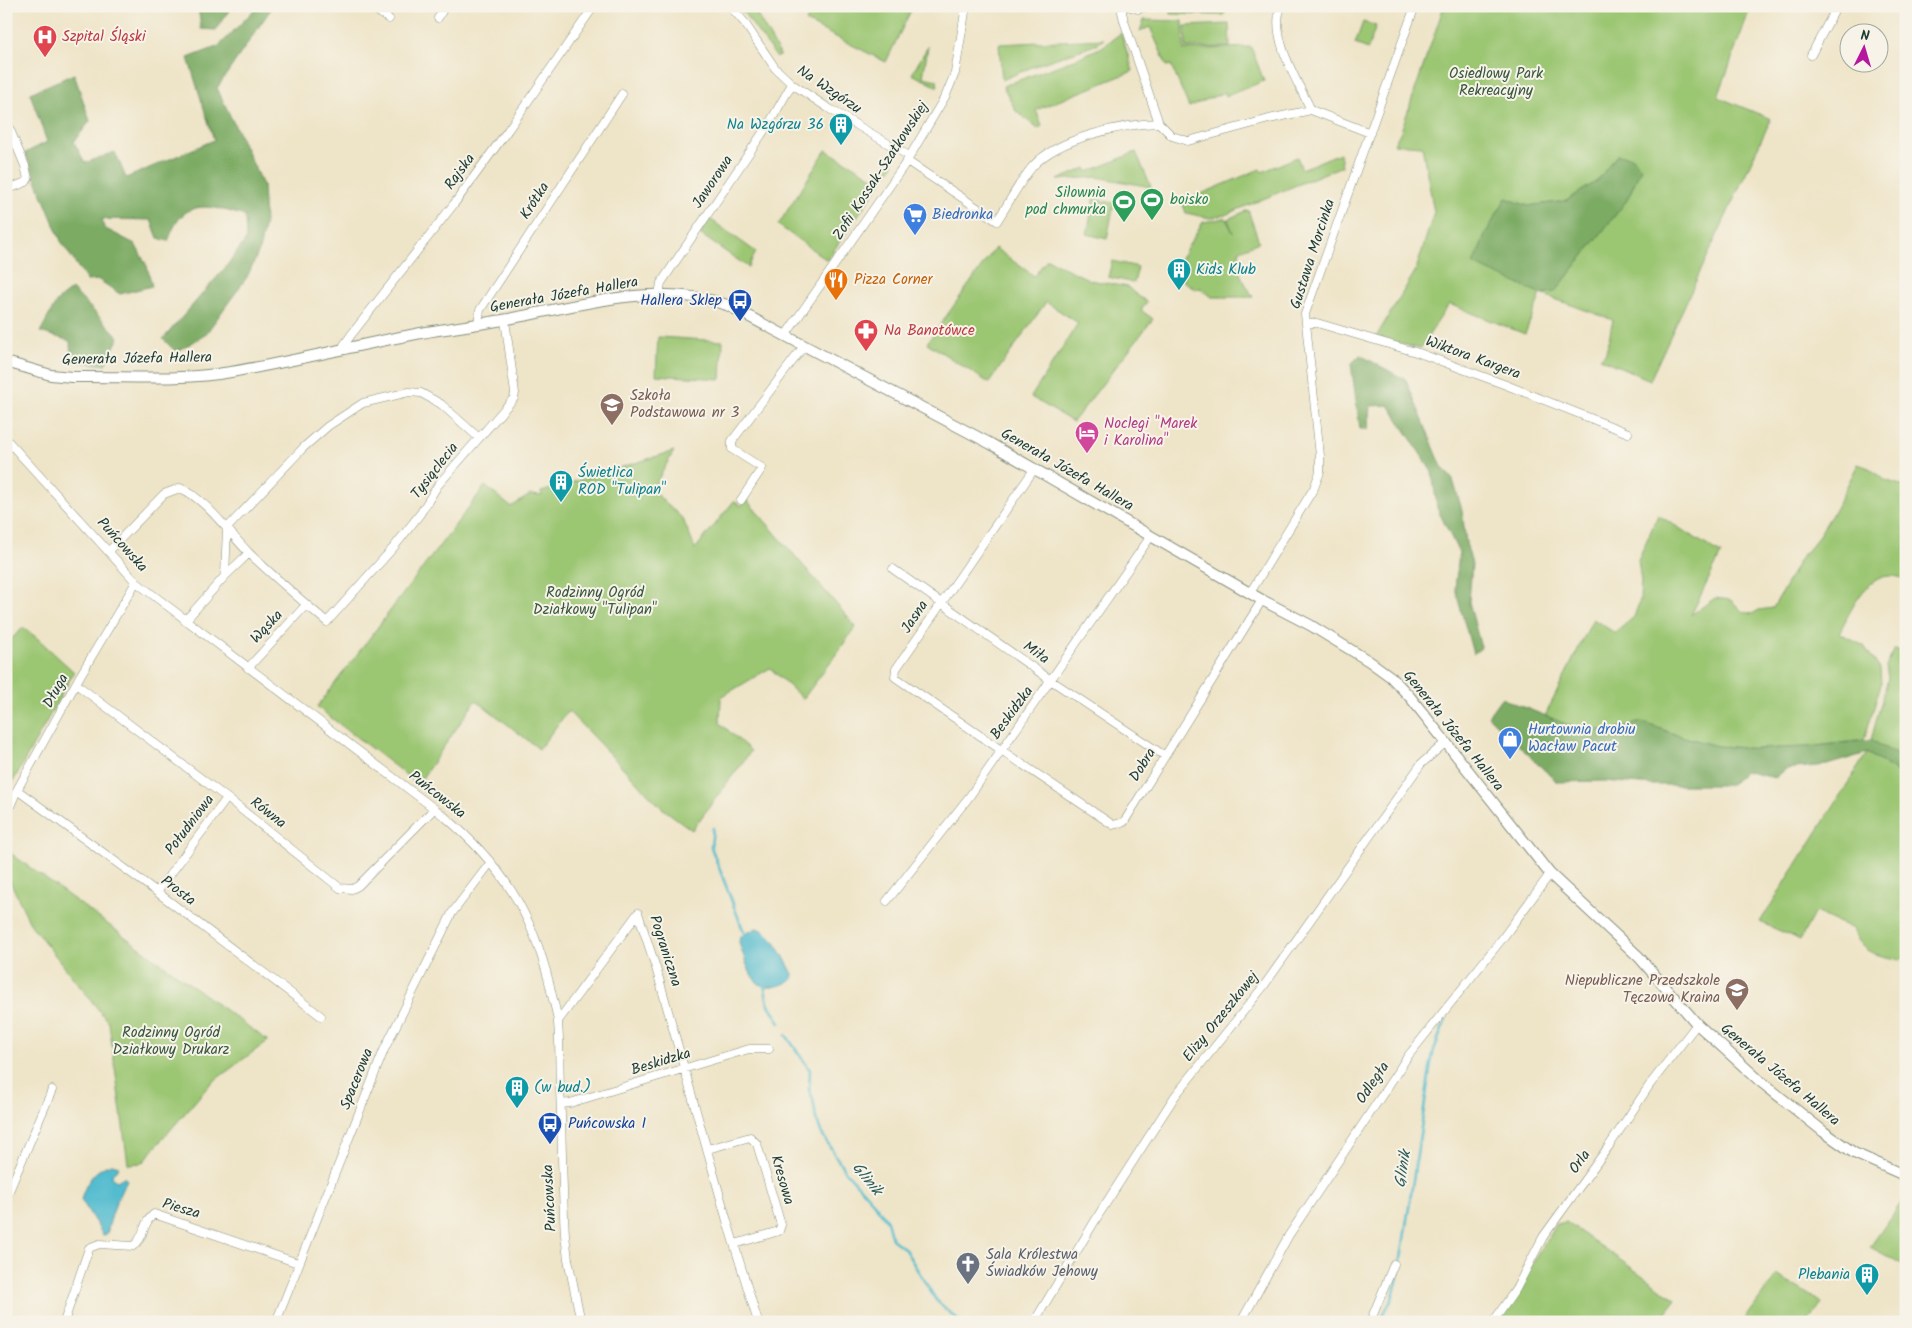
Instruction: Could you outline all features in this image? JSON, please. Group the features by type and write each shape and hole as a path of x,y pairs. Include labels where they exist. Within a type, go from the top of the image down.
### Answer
{"street":[{"path":"370,6 389,19"},
{"path":"438,18 445,6"},
{"name":"Rajska","path":"345,350 344,345 351,335 464,190 554,66 594,6"},
{"name":"Na Wzgórzu","path":"730,6 744,22 775,68 792,84 908,159 997,221 1030,170 1044,156 1102,131 1147,123 1159,123"},
{"name":"Zofii Kossak-Szatkowskiej","path":"785,336 908,159 937,112 955,74 966,6"},
{"path":"1123,6 1123,19 1159,123 1172,136 1188,141 1269,119 1311,110 1370,133"},
{"path":"1127,6 1138,9 1149,6"},
{"path":"1281,6 1277,25 1281,44 1311,110"},
{"name":"Gustawa Morcinka","path":"1250,593 1314,488 1320,472 1320,456 1305,314 1415,6"},
{"path":"1811,55 1837,6"},
{"name":"Jaworowa","path":"658,295 661,283 770,122 792,84"},
{"name":"Krótka","path":"478,324 480,310 622,94"},
{"path":"6,120 25,166 28,179 26,182 6,190"},
{"name":"Generała Józefa Hallera","path":"6,362 42,372 67,376 200,376 259,367 421,333 505,320 623,298 658,295 687,296 715,301 735,309 1035,468 1262,600 1310,625 1369,661 1391,677 1410,697 1550,874 1639,957 1696,1024 1760,1081 1824,1132 1854,1153 1906,1176"},
{"name":"Tysiąclecia","path":"306,605 327,622 394,547 420,514 438,485 514,398 515,393 505,320"},
{"name":"Wiktora Kargera","path":"1306,323 1317,323 1419,353 1628,433"},
{"path":"741,500 762,468 732,448 732,441 804,346"},
{"path":"225,576 227,528 304,447 328,426 363,403 408,392 421,393 441,404 479,438"},
{"name":"Puńcowska","path":"6,439 136,582 434,809 475,843 511,890 531,925 546,969 558,1021 561,1168 565,1235 569,1266 581,1322"},
{"name":"Jasna","path":"1001,750 895,676 894,673 1035,468"},
{"path":"109,551 164,494 180,488 192,494 227,528 249,553 306,605"},
{"name":"Beskidzka","path":"888,901 969,797 1052,681 1151,536"},
{"path":"185,621 225,576 249,553"},
{"name":"Miła","path":"892,568 1052,681 1165,756"},
{"name":"Długa","path":"6,816 17,790 136,582"},
{"name":"Dobra","path":"1001,750 1113,825 1124,822 1262,600"},
{"name":"Wąska","path":"248,668 306,605"},
{"name":"Równa","path":"76,684 227,798 340,888 345,889 358,886 434,809"},
{"name":"Elizy Orzeszkowej","path":"1034,1322 1100,1211 1175,1096 1279,966 1421,764 1446,742"},
{"name":"Prosta","path":"17,790 321,1016"},
{"name":"Południowa","path":"156,892 227,798"},
{"name":"Spacerowa","path":"276,1322 384,1050 452,913 491,862"},
{"name":"Odległa","path":"1242,1322 1289,1235 1403,1064 1502,939 1550,874"},
{"name":"Pograniczna","path":"558,1021 638,913 685,1069"},
{"name":"Orla","path":"1493,1322 1516,1289 1543,1236 1609,1146 1651,1083 1696,1024"},
{"name":"Beskidzka","path":"561,1104 570,1103 749,1049 769,1049"},
{"path":"685,1069 758,1322"},
{"path":"6,1198 52,1090"},
{"name":"Kresowa","path":"708,1149 750,1137 757,1144 781,1225 779,1232 735,1244"},
{"name":"Piesza","path":"64,1322 89,1248 99,1244 133,1246 140,1239 149,1218 154,1214 298,1263"},
{"path":"1370,1322 1394,1264"}],"green space":[{"path":"198,6 232,6 216,30 201,29"},
{"path":"258,6 273,6 217,88 263,185 265,223 259,251 247,277 205,335 176,352 163,339 225,268 246,240 245,216 210,207 193,209 179,219 168,241 158,238 151,220 102,219 104,228 135,244 147,266 152,286 120,294 99,280 87,281 61,241 25,153 47,142 30,93 74,74 90,121 74,142 85,163 115,152 126,178 214,140 188,58 219,46"},
{"path":"737,6 752,6 780,55 777,58 746,16"},
{"path":"813,6 913,6 886,62 806,22"},
{"path":"1171,6 1219,6 1225,9 1224,15 1171,14"},
{"name":"Osiedlowy Park Rekreacyjny","path":"1444,6 1751,6 1718,97 1771,119 1650,380 1600,358 1606,352 1613,320 1541,294 1525,334 1449,304 1420,349 1376,337 1416,270 1434,212 1422,146 1394,144 1401,131","holes":["1617,155 1641,168 1627,200 1555,292 1474,264 1486,233 1506,198 1528,206 1566,201 1597,181"]},
{"path":"1144,20 1183,21 1184,50 1251,47 1264,81 1226,96 1225,92 1189,107 1171,65 1167,66 1150,27 1140,31"},
{"path":"1363,22 1376,26 1368,49 1355,44"},
{"path":"1229,24 1230,47 1186,48 1185,26"},
{"path":"1121,33 1133,71 1036,110 1042,126 1038,129 1016,111 1003,86 1102,47"},
{"path":"1104,39 1098,44 1039,64 1002,80 999,44"},
{"path":"928,46 923,77 937,80 938,87 912,74"},
{"path":"826,150 876,179 893,153 893,165 827,260 778,225"},
{"path":"1136,152 1151,187 1097,177 1058,180 1086,168 1088,172"},
{"path":"1340,153 1342,166 1225,215 1210,218 1186,213 1182,202 1260,169 1262,172 1297,157 1302,169"},
{"path":"1617,155 1631,157 1641,168 1627,200 1555,292 1541,294 1473,264 1486,233 1506,198 1528,206 1566,201 1597,181"},
{"path":"1094,199 1114,203 1107,239 1087,234"},
{"path":"1248,210 1259,242 1240,250 1237,263 1241,276 1253,297 1212,297 1200,288 1195,289 1172,273 1203,222 1226,218 1233,233 1228,219"},
{"path":"710,219 756,252 748,267 700,234"},
{"path":"995,248 1034,276 1047,259 1090,280 1128,287 1147,302 1141,310 1153,319 1073,422 1031,397 1078,323 1046,302 989,383 927,343"},
{"path":"1112,261 1138,267 1134,283 1108,277"},
{"path":"72,289 119,337 105,365 71,361 70,341 40,332 57,301"},
{"path":"658,337 723,341 721,379 656,375"},
{"path":"1360,355 1406,380 1442,467 1453,480 1462,510 1466,543 1472,564 1469,602 1481,648 1473,654 1455,588 1459,553 1437,508 1432,472 1389,405 1370,406 1368,429 1360,429 1351,364"},
{"name":"Rodzinny Ogród Działkowy \"Tulipan\"","path":"674,451 652,490 683,519 695,549 734,501 741,506 746,499 856,627 803,699 770,668 721,697 720,723 751,751 692,830 662,808 568,711 539,749 476,700 418,784 317,707 485,486 511,507 530,495 542,496 541,492"},
{"path":"1858,464 1869,468 1885,480 1906,487 1906,580 1894,576 1883,577 1873,582 1857,600 1839,633 1864,646 1880,669 1881,684 1864,740 1807,747 1759,749 1717,746 1677,735 1642,722 1612,730 1581,730 1545,716 1593,619 1615,633 1634,617 1640,600 1641,581 1638,560 1658,515 1721,554 1691,615 1715,598 1731,600 1743,612 1752,614 1759,610 1773,608 1803,554 1812,546 1836,508"},
{"path":"23,628 36,637 74,672 6,794 6,644"},
{"path":"1895,649 1906,653 1906,760 1871,740 1888,678 1886,666"},
{"path":"1501,698 1581,730 1612,730 1642,722 1677,735 1717,746 1759,749 1807,747 1871,740 1906,760 1906,783 1893,769 1867,753 1827,765 1786,769 1775,778 1744,771 1731,785 1653,785 1604,781 1557,782 1488,716"},
{"path":"1867,753 1893,769 1906,783 1906,953 1901,960 1871,952 1861,944 1853,929 1815,912 1800,940 1760,922"},
{"name":"Rodzinny Ogród Działkowy Drukarz","path":"6,850 268,1041 211,1083 142,1163 128,1164 109,1023 31,925 6,873"},
{"path":"1906,1196 1906,1266 1870,1247"},
{"path":"1566,1222 1676,1299 1658,1322 1516,1322 1500,1317 1556,1224"},
{"path":"1777,1275 1822,1303 1808,1322 1743,1322"}],"water":[{"path":"756,928 768,934 773,940 793,974 793,979 770,987 762,985 756,980 751,973 739,943 740,937"},
{"path":"112,1164 119,1166 112,1175 113,1179 117,1181 124,1177 127,1180 115,1206 107,1234 103,1235 81,1199 96,1172"}],"waterway":[{"name":"Glinik","path":"713,828 711,847 745,935"},
{"name":"Glinik","path":"764,984 768,1003 780,1023"},
{"name":"Glinik","path":"1379,1322 1392,1299 1398,1278 1431,1063 1446,1019"},
{"name":"Glinik","path":"786,1035 810,1070 809,1090 813,1099 816,1119 822,1134 845,1171 874,1203 887,1221 892,1239 904,1248 936,1300 960,1322"}],"place":[{"name":"Szpital Śląski","path":"45,58"},
{"name":"Na Wzgórzu 36","path":"841,146"},
{"name":"boisko","path":"1152,221"},
{"name":"Silownia pod chmurka","path":"1124,223"},
{"name":"Biedronka","path":"915,236"},
{"name":"Kids Klub","path":"1179,291"},
{"name":"Pizza Corner","path":"836,301"},
{"name":"Hallera Sklep","path":"740,322"},
{"name":"Na Banotówce","path":"866,352"},
{"name":"Szkoła Podstawowa nr 3","path":"612,426"},
{"name":"Noclegi \"Marek i Karolina\"","path":"1087,454"},
{"name":"Świetlica ROD \"Tulipan\"","path":"561,503"},
{"name":"Hurtownia drobiu Wacław Pacut","path":"1510,760"},
{"name":"Niepubliczne Przedszkole Tęczowa Kraina","path":"1737,1011"},
{"name":"(w bud.)","path":"517,1109"},
{"name":"Puńcowska I","path":"550,1145"},
{"name":"Sala Królestwa Świadków Jehowy","path":"968,1285"},
{"name":"Plebania","path":"1867,1296"}]}
